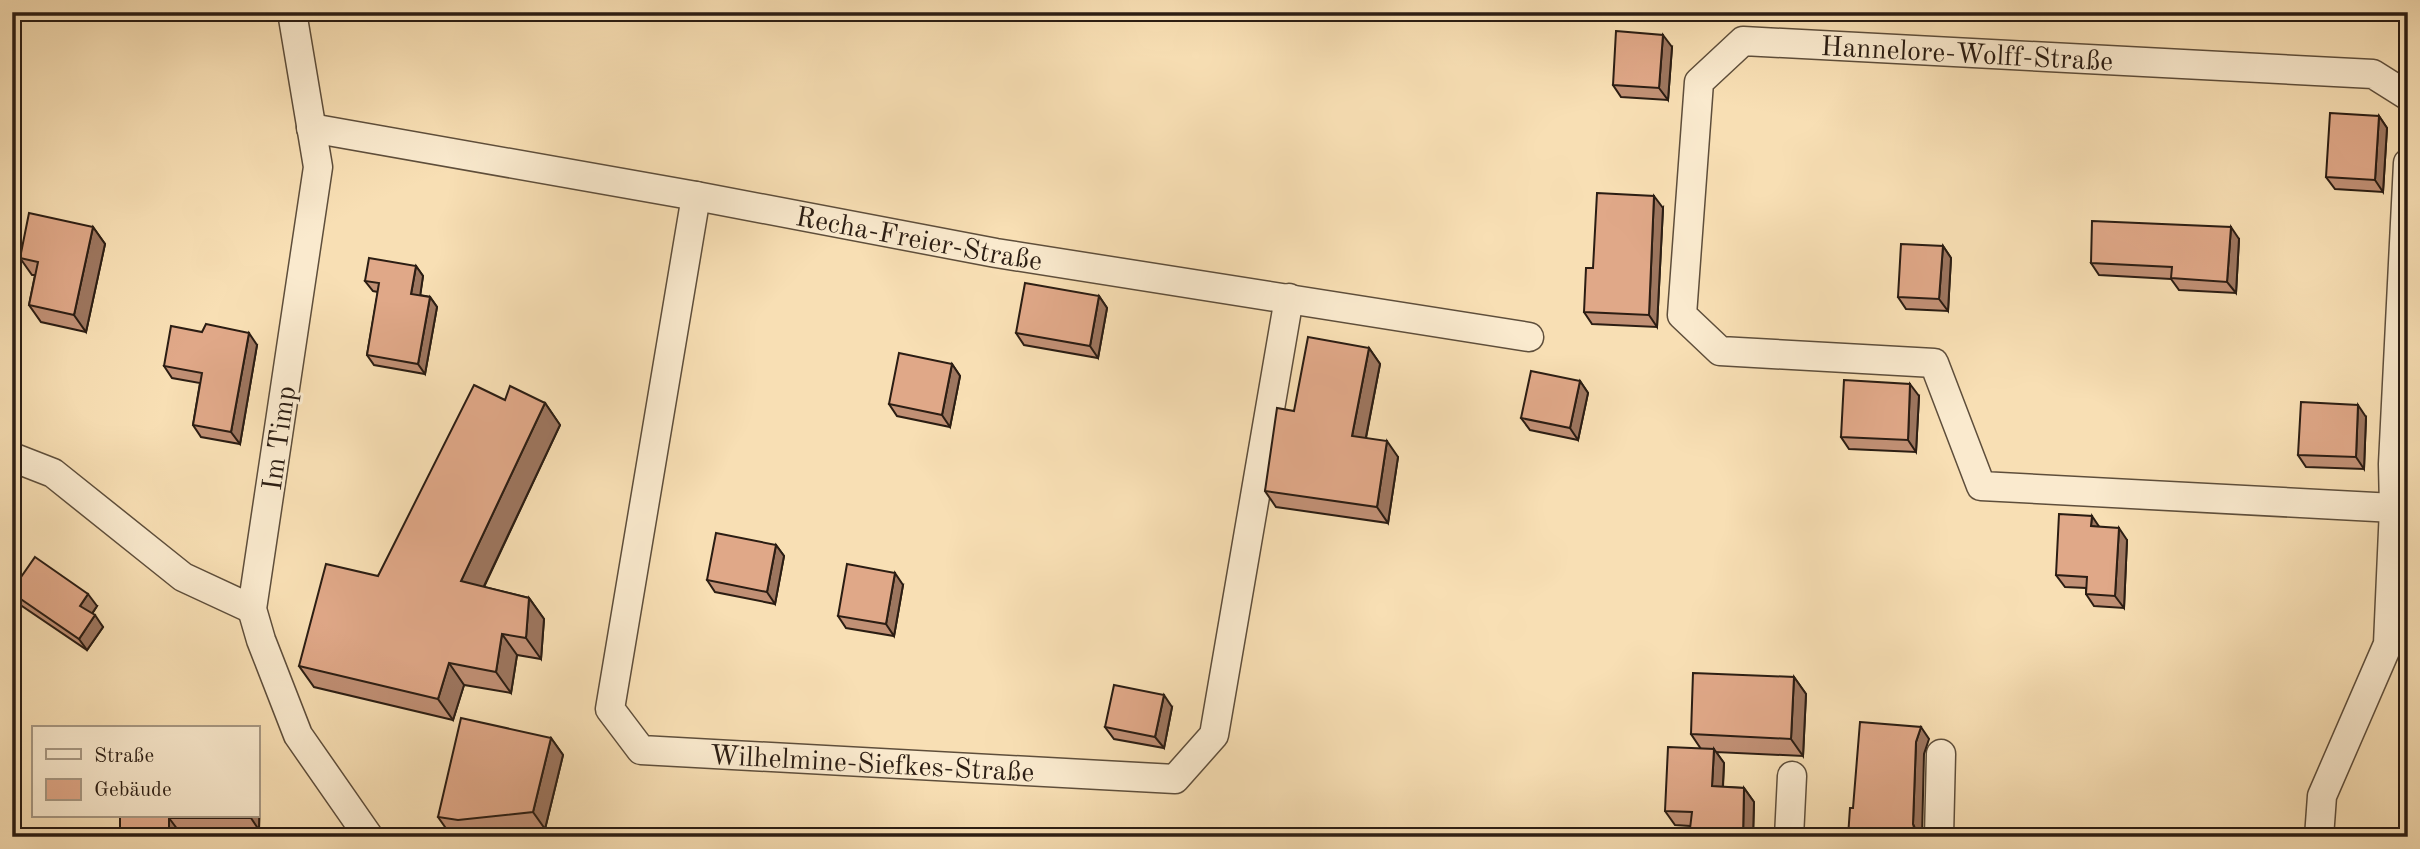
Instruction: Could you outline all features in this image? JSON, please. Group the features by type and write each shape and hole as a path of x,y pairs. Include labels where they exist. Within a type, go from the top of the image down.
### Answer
{"street":[{"name":"Im Timp","path":"292,12 318,167 252,609 261,640 298,735 369,837"},
{"name":"Hannelore-Wolff-Straße","path":"2394,508 1981,486 1934,363 1720,351 1682,315 1699,82 1743,41 2373,75 2408,96"},
{"name":"Recha-Freier-Straße","path":"312,128 696,195 996,253 1529,337"},
{"path":"2319,837 2322,796 2388,644 2394,508 2393,464 2408,163"},
{"name":"Wilhelmine-Siefkes-Straße","path":"696,195 610,709 641,751 1175,779 1214,735 1289,298"},
{"path":"12,457 53,473 183,577 252,609"},
{"path":"1938,837 1941,754"},
{"path":"1789,837 1792,776"}],"building":[{"path":"1616,31 1663,35 1659,88 1613,85"},
{"path":"2330,113 2379,116 2375,180 2326,177"},
{"path":"1597,193 1654,196 1649,315 1584,312 1586,268 1593,268"},
{"path":"29,213 93,227 74,315 29,305 38,262 20,258"},
{"path":"2092,221 2231,227 2227,282 2171,278 2172,267 2091,263"},
{"path":"1901,244 1943,246 1939,299 1898,297"},
{"path":"369,258 416,266 411,294 430,297 418,364 367,355 379,283 365,281"},
{"path":"1025,283 1099,296 1090,346 1016,333"},
{"path":"206,324 249,333 231,432 193,425 202,373 164,366 171,326 202,332"},
{"path":"1308,337 1369,348 1352,436 1387,441 1377,507 1265,491 1277,408 1294,411"},
{"path":"899,353 952,364 942,415 889,404"},
{"path":"1531,371 1580,381 1570,428 1521,418"},
{"path":"1844,380 1910,384 1908,440 1841,437"},
{"path":"474,385 505,400 510,386 545,403 461,581 529,598 526,638 502,634 496,672 449,663 438,699 299,666 326,564 378,576"},
{"path":"2301,402 2358,405 2356,457 2298,455"},
{"path":"2059,514 2092,516 2091,526 2119,528 2115,596 2086,594 2087,577 2056,575"},
{"path":"716,533 776,545 767,592 707,580"},
{"path":"35,557 88,594 80,606 95,615 79,639 12,593"},
{"path":"847,564 895,573 886,624 838,616"},
{"path":"1693,673 1794,677 1791,739 1691,734"},
{"path":"1114,685 1164,695 1155,737 1105,727"},
{"path":"461,718 551,738 533,812 458,820 438,817"},
{"path":"1860,722 1921,727 1916,742 1913,824 1920,837 1848,837"},
{"path":"1668,747 1714,749 1712,786 1744,788 1743,837 1689,837 1692,812 1665,811"},
{"path":"120,818 169,818 169,837 96,837 120,835"}]}
